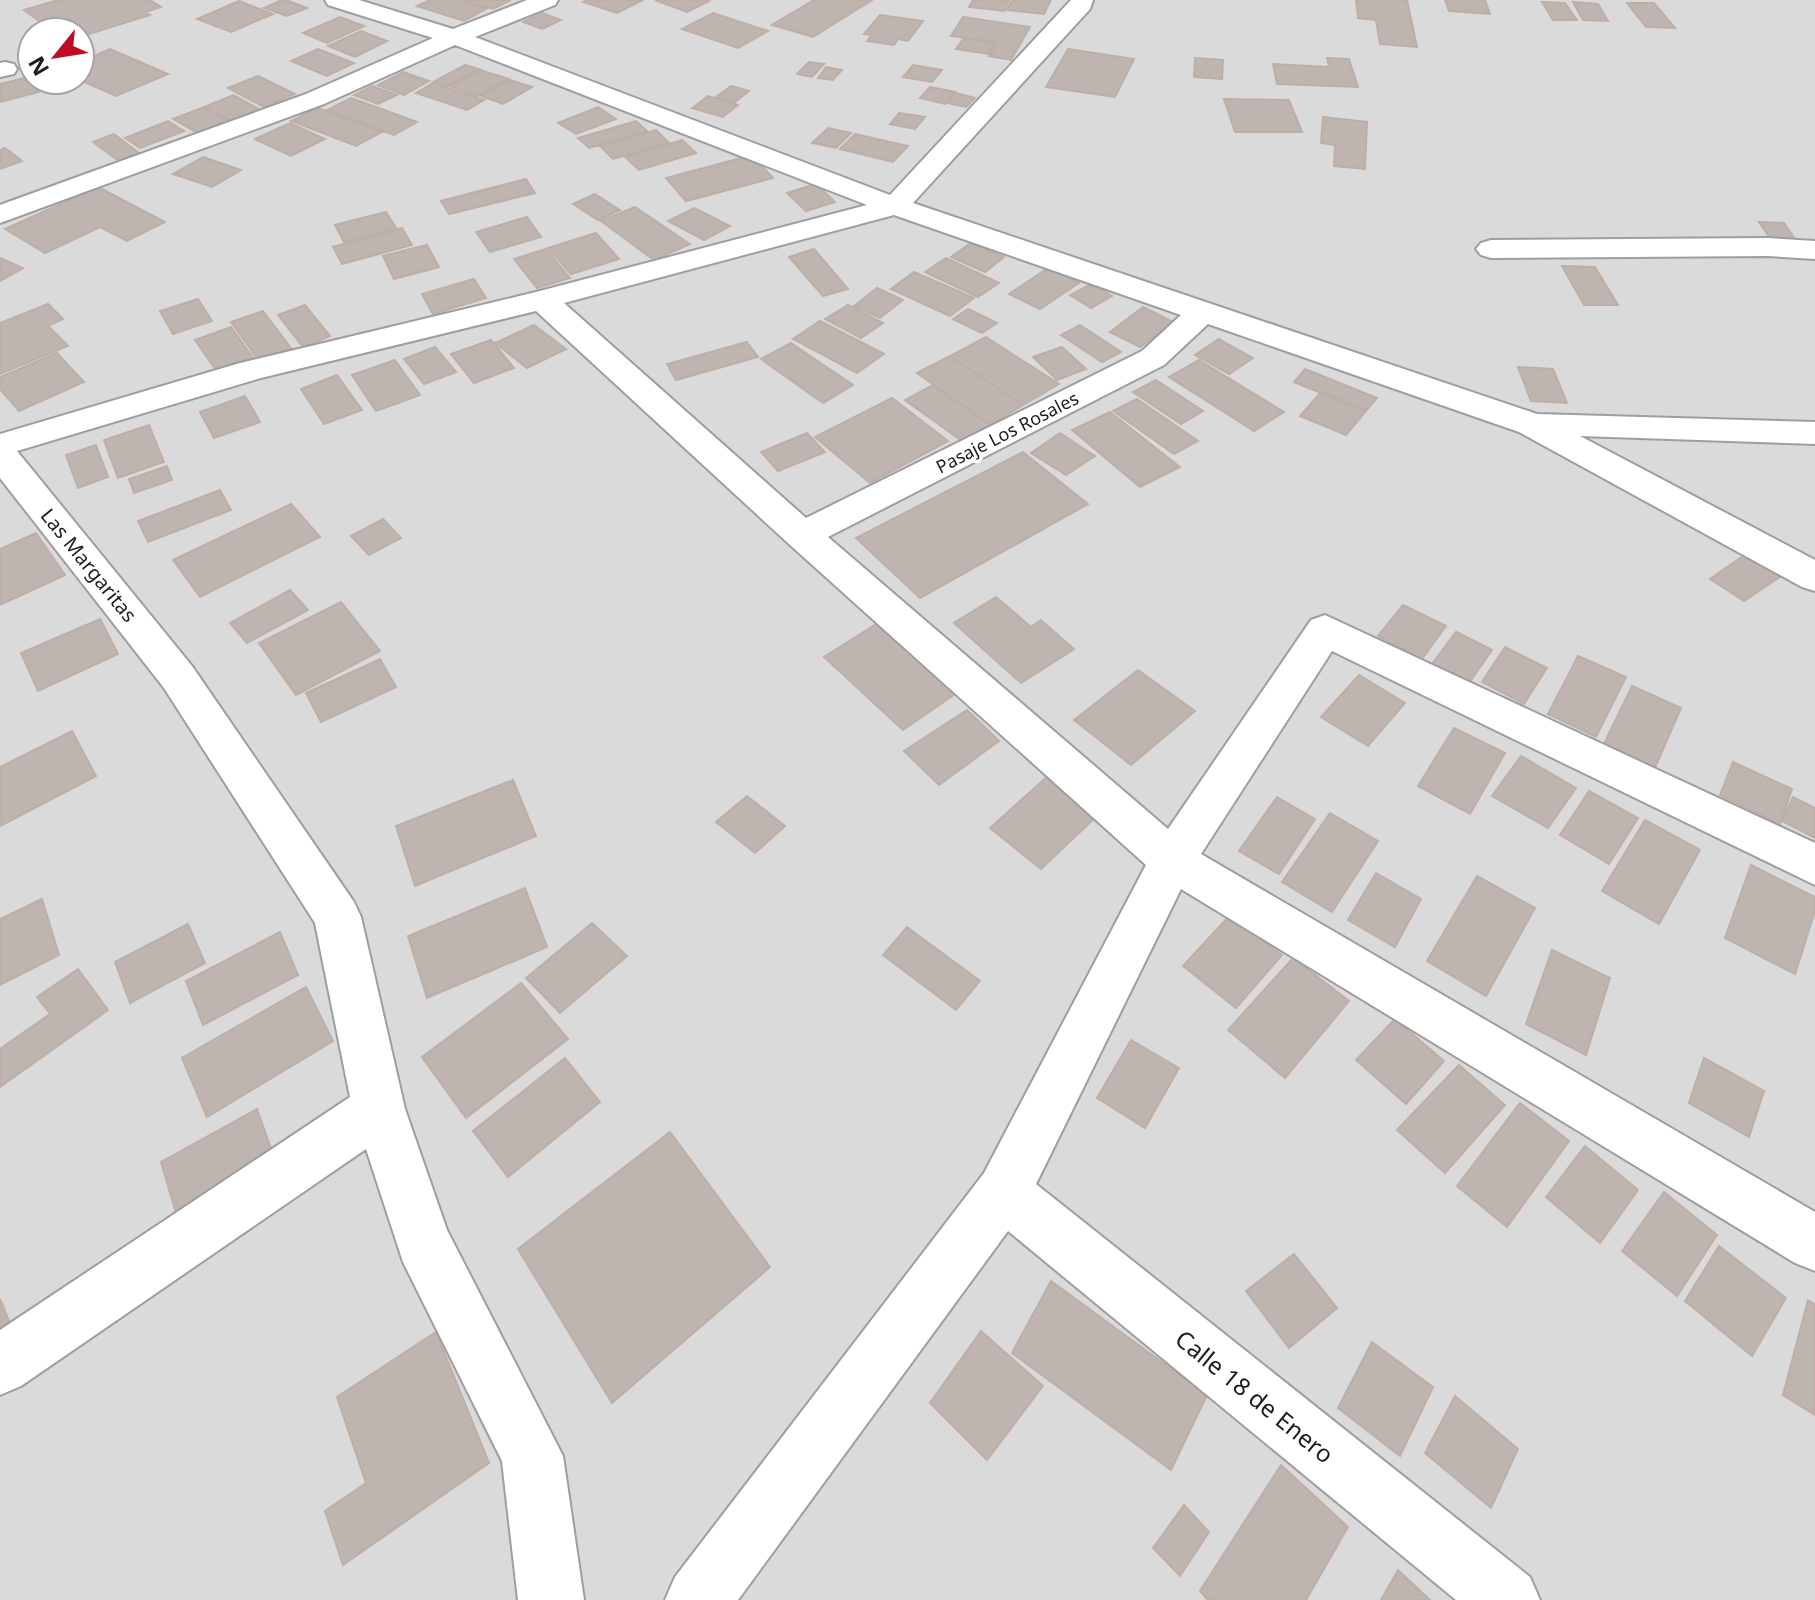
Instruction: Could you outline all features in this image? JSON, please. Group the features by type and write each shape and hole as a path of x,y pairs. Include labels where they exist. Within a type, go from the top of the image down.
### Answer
{"street":[{"path":"336,0 454,37 895,206 1531,424 1815,577"},
{"path":"0,215 315,99 454,37 547,0"},
{"path":"0,445 251,370 542,300 895,206 1082,4 1082,0"},
{"path":"1491,249 1768,247 1815,250"},
{"path":"542,300 802,535 1172,860 1815,1243"},
{"name":"Pasaje Los Rosales","path":"802,535 1153,358 1201,313"},
{"path":"1531,424 1815,433"},
{"name":"Las Margaritas","path":"0,454 178,677 337,917 379,1109 423,1242 532,1456 551,1600"},
{"path":"698,1600 1003,1192 1172,860 1325,630 1815,865"},
{"path":"0,1365 379,1109"},
{"name":"Calle 18 de Enero","path":"1003,1192 1507,1600"}],"shaded area":[{"path":"0,0 1815,0 1815,1600 0,1600"}],"building":[{"path":"58,0 150,0 161,7 145,12 150,15 96,32 96,16 32,16 24,10"},
{"path":"282,0 307,8 287,16 264,8"},
{"path":"430,0 457,0 486,9 464,21 417,6"},
{"path":"463,0 511,0 493,9"},
{"path":"643,0 617,13 583,2"},
{"path":"655,0 707,0 709,1 687,12"},
{"path":"814,0 872,0 813,37 772,25"},
{"path":"973,0 1009,0 1004,11 969,7"},
{"path":"1012,0 1051,0 1044,14 1007,10"},
{"path":"1356,0 1407,0 1417,47 1380,44 1376,20 1358,18"},
{"path":"1445,0 1485,0 1490,14 1449,11"},
{"path":"239,1 273,14 231,32 197,19"},
{"path":"1542,2 1565,3 1577,20 1553,20"},
{"path":"1573,2 1598,4 1608,21 1583,20"},
{"path":"1627,3 1654,3 1675,28 1646,27"},
{"path":"542,13 561,20 542,29 523,22"},
{"path":"713,13 768,31 738,48 682,29"},
{"path":"880,15 923,21 908,41 898,39 894,45 867,41 872,35 864,34"},
{"path":"340,17 364,26 327,43 303,33"},
{"path":"963,17 1030,27 1011,60 989,56 998,42 951,36"},
{"path":"361,31 387,41 355,57 328,46"},
{"path":"964,38 995,43 988,54 956,49"},
{"path":"110,49 168,74 116,96 96,87 96,55"},
{"path":"318,49 354,63 327,76 291,61"},
{"path":"1068,49 1134,59 1115,97 1046,87"},
{"path":"1195,58 1223,60 1222,79 1194,77"},
{"path":"1327,58 1349,59 1358,87 1277,84 1273,64 1329,67"},
{"path":"809,62 824,64 812,77 797,74"},
{"path":"465,65 479,69 447,86 433,82"},
{"path":"913,65 942,70 932,82 903,77"},
{"path":"826,67 842,70 833,80 818,78"},
{"path":"480,70 509,79 478,96 450,86"},
{"path":"403,72 429,81 404,95 378,85"},
{"path":"258,76 295,94 264,107 228,88"},
{"path":"16,80 16,96 23,96 0,102 0,84"},
{"path":"510,80 532,87 503,104 481,96"},
{"path":"433,83 484,100 467,110 416,93"},
{"path":"372,86 397,95 378,104 354,95"},
{"path":"731,86 749,91 735,102 716,97"},
{"path":"930,87 955,92 945,104 920,98"},
{"path":"956,93 975,98 966,107 947,103"},
{"path":"233,95 259,109 230,121 204,107"},
{"path":"708,96 738,105 723,117 692,108"},
{"path":"351,98 417,122 394,135 327,110"},
{"path":"1224,99 1289,100 1302,132 1235,132"},
{"path":"204,107 230,121 199,134 173,119"},
{"path":"598,107 616,119 576,134 558,123"},
{"path":"318,108 382,132 356,146 291,121"},
{"path":"899,113 925,117 915,129 890,124"},
{"path":"1323,117 1367,122 1365,169 1334,166 1335,145 1321,143"},
{"path":"168,121 184,131 140,148 125,138"},
{"path":"636,121 647,131 589,148 578,138"},
{"path":"290,123 325,139 291,156 255,139"},
{"path":"828,128 851,133 836,148 812,143"},
{"path":"656,130 669,143 613,159 600,146"},
{"path":"114,134 139,153 119,161 93,142"},
{"path":"855,134 908,146 893,162 840,149"},
{"path":"682,140 696,153 639,170 625,157"},
{"path":"5,148 22,161 0,169 0,150"},
{"path":"752,155 773,178 686,201 666,178"},
{"path":"203,157 241,170 212,187 173,174"},
{"path":"526,179 535,193 449,214 441,201"},
{"path":"816,184 835,202 806,211 787,193"},
{"path":"98,187 165,222 127,241 100,227 45,253 5,229"},
{"path":"595,194 620,210 598,220 573,204"},
{"path":"635,207 690,244 654,260 601,221"},
{"path":"694,208 730,226 704,240 668,221"},
{"path":"386,212 396,228 344,242 335,225"},
{"path":"527,217 541,237 490,252 476,232"},
{"path":"1759,222 1784,223 1795,239 1770,238"},
{"path":"402,228 412,245 342,264 333,247"},
{"path":"596,233 619,259 571,274 548,248"},
{"path":"971,243 1004,257 985,272 951,257"},
{"path":"427,245 439,267 394,279 383,256"},
{"path":"546,249 570,278 537,288 514,259"},
{"path":"814,249 848,289 823,296 789,257"},
{"path":"0,258 23,268 0,281"},
{"path":"946,258 999,283 978,297 925,272"},
{"path":"1562,266 1595,267 1618,305 1584,305"},
{"path":"1048,268 1079,283 1040,309 1009,294"},
{"path":"914,272 974,298 950,316 891,289"},
{"path":"474,279 486,298 433,314 422,294"},
{"path":"1092,284 1112,296 1091,308 1070,295"},
{"path":"877,288 903,300 880,318 854,306"},
{"path":"198,299 212,321 173,334 160,311"},
{"path":"48,304 63,319 48,326 68,346 0,374 0,323"},
{"path":"305,305 330,336 303,347 278,315"},
{"path":"848,305 883,323 861,338 825,319"},
{"path":"1143,307 1173,322 1140,347 1110,332"},
{"path":"968,309 997,323 982,333 953,319"},
{"path":"263,311 291,348 259,361 231,322"},
{"path":"820,321 884,354 857,373 793,339"},
{"path":"534,325 566,349 527,368 495,343"},
{"path":"1080,325 1121,352 1102,362 1061,335"},
{"path":"231,327 254,359 218,373 195,340"},
{"path":"986,337 1059,384 1023,405 950,356"},
{"path":"1219,339 1253,358 1229,374 1195,355"},
{"path":"491,340 514,368 474,383 451,354"},
{"path":"747,342 758,357 676,380 667,364"},
{"path":"791,343 853,385 823,403 761,359"},
{"path":"435,347 456,372 424,384 404,359"},
{"path":"1062,347 1086,369 1057,380 1033,357"},
{"path":"57,353 84,382 19,411 0,389 0,377"},
{"path":"950,356 1023,405 990,425 917,373"},
{"path":"395,360 420,395 376,411 352,375"},
{"path":"1199,360 1284,412 1254,431 1169,377"},
{"path":"1518,367 1553,369 1567,403 1531,401"},
{"path":"1305,369 1377,398 1366,411 1294,382"},
{"path":"337,375 362,410 324,424 301,389"},
{"path":"1156,380 1203,411 1181,424 1133,392"},
{"path":"933,385 990,425 962,441 905,400"},
{"path":"1321,392 1366,411 1346,435 1300,416"},
{"path":"245,396 260,422 214,438 200,412"},
{"path":"892,398 948,441 870,483 815,437"},
{"path":"1137,399 1198,441 1174,454 1113,411"},
{"path":"1110,412 1180,467 1140,487 1072,430"},
{"path":"149,425 164,462 118,478 104,440"},
{"path":"807,433 825,452 778,471 761,452"},
{"path":"1060,433 1095,456 1066,475 1031,453"},
{"path":"96,445 108,477 78,488 66,455"},
{"path":"1023,452 1088,504 920,598 856,538"},
{"path":"167,466 172,480 134,493 129,479"},
{"path":"220,490 231,510 148,542 138,521"},
{"path":"291,504 320,537 200,597 173,560"},
{"path":"383,519 401,538 369,555 351,536"},
{"path":"36,533 65,575 0,605 0,549"},
{"path":"1746,554 1781,576 1744,601 1710,579"},
{"path":"290,590 308,610 247,643 230,623"},
{"path":"996,597 1031,627 1041,620 1074,649 1021,683 954,623"},
{"path":"341,602 380,651 296,695 259,643"},
{"path":"1403,605 1446,626 1422,659 1378,636"},
{"path":"100,619 118,654 38,691 21,653"},
{"path":"878,623 958,692 903,730 824,657"},
{"path":"1456,632 1492,650 1469,683 1432,664"},
{"path":"1505,647 1547,668 1524,704 1482,682"},
{"path":"1578,656 1626,677 1596,737 1548,714"},
{"path":"380,659 396,687 321,722 306,693"},
{"path":"1138,670 1195,711 1131,765 1074,720"},
{"path":"1359,675 1405,703 1368,746 1321,717"},
{"path":"1632,686 1681,708 1654,770 1603,746"},
{"path":"967,710 999,741 939,785 904,751"},
{"path":"1454,728 1505,753 1470,814 1418,786"},
{"path":"72,731 96,776 0,826 0,767"},
{"path":"1521,756 1576,788 1548,828 1492,796"},
{"path":"1733,762 1792,789 1780,824 1720,795"},
{"path":"1049,775 1100,813 1041,869 990,828"},
{"path":"513,780 536,836 415,886 396,826"},
{"path":"1589,791 1638,818 1609,864 1560,835"},
{"path":"747,796 785,826 755,853 716,822"},
{"path":"1277,797 1315,819 1279,874 1239,851"},
{"path":"1793,797 1815,808 1815,838 1782,821"},
{"path":"1330,813 1378,841 1332,912 1282,882"},
{"path":"1645,820 1700,850 1659,924 1602,891"},
{"path":"1751,865 1815,897 1815,911 1795,974 1725,938"},
{"path":"1376,873 1421,899 1395,947 1348,920"},
{"path":"1477,876 1535,908 1486,996 1427,961"},
{"path":"525,888 547,947 427,998 408,936"},
{"path":"42,899 59,955 0,985 0,919"},
{"path":"1230,915 1282,955 1236,1008 1183,966"},
{"path":"592,923 627,956 560,1013 526,978"},
{"path":"188,924 205,963 130,1003 115,962"},
{"path":"907,927 980,981 956,1010 883,955"},
{"path":"280,932 298,975 203,1025 186,981"},
{"path":"1552,950 1610,978 1586,1055 1526,1024"},
{"path":"1293,958 1349,1001 1285,1078 1228,1030"},
{"path":"78,969 108,1010 0,1087 0,1049 50,1014 37,997"},
{"path":"521,983 568,1039 466,1118 422,1057"},
{"path":"306,987 333,1041 207,1117 182,1058"},
{"path":"1395,1019 1444,1061 1406,1104 1356,1060"},
{"path":"1131,1040 1179,1068 1145,1128 1097,1098"},
{"path":"565,1058 600,1102 508,1177 473,1131"},
{"path":"1704,1058 1764,1091 1749,1137 1689,1103"},
{"path":"1459,1065 1505,1105 1445,1173 1397,1130"},
{"path":"1520,1103 1569,1141 1507,1227 1457,1186"},
{"path":"257,1109 274,1157 176,1213 161,1162"},
{"path":"670,1132 770,1267 612,1403 518,1249"},
{"path":"1585,1146 1638,1190 1600,1243 1546,1197"},
{"path":"1664,1192 1717,1235 1677,1296 1622,1251"},
{"path":"1719,1246 1786,1298 1752,1356 1685,1301"},
{"path":"1294,1254 1337,1308 1289,1348 1246,1291"},
{"path":"1051,1281 1207,1395 1171,1470 1012,1353"},
{"path":"0,1299 15,1336 0,1347"},
{"path":"1808,1300 1815,1305 1815,1415 1783,1395"},
{"path":"981,1331 1043,1386 987,1460 930,1403"},
{"path":"436,1332 489,1463 343,1565 325,1511 366,1483 337,1397"},
{"path":"1372,1342 1433,1387 1400,1456 1338,1408"},
{"path":"1455,1396 1518,1449 1491,1508 1425,1453"},
{"path":"1281,1465 1348,1527 1306,1600 1208,1600 1200,1591"},
{"path":"1184,1505 1209,1532 1180,1576 1153,1548"},
{"path":"1398,1570 1430,1600 1381,1600"}]}
